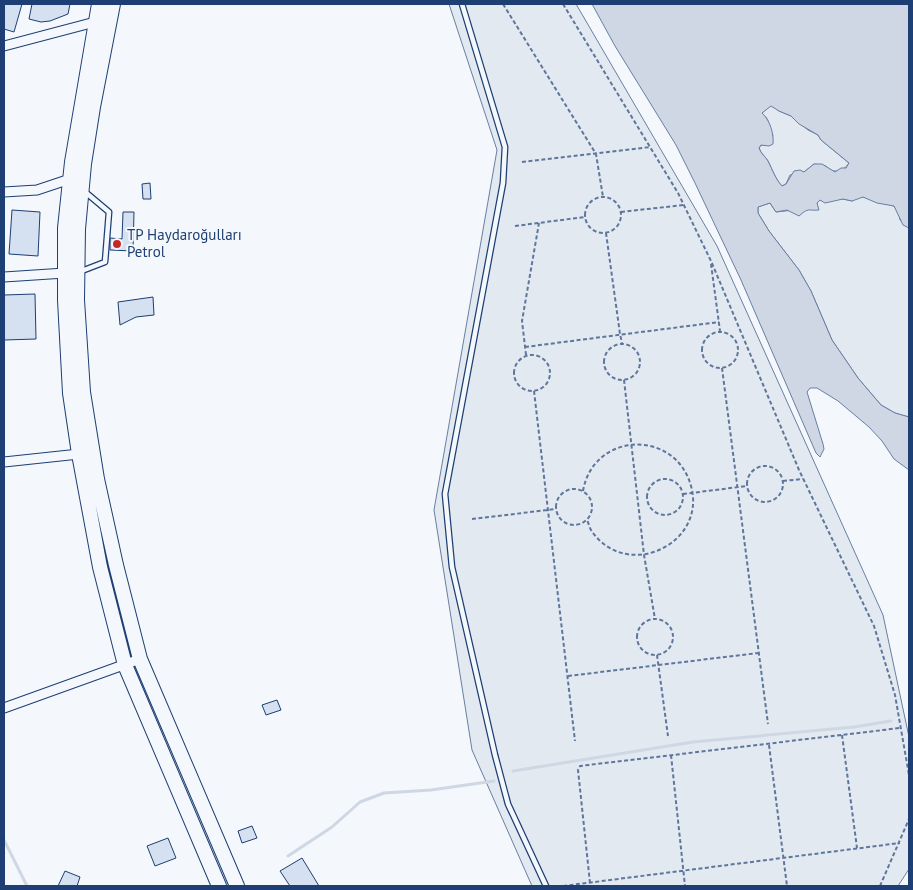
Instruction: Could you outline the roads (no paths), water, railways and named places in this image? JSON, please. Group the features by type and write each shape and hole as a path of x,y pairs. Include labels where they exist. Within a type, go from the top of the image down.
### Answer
{"main road":[{"path":"99,4 70,179 65,228 77,300 83,392 97,479 116,565 140,659 237,886"},
{"path":"113,4 93,107 78,229 65,300 70,393 100,568 125,664 219,886"}],"street":[{"path":"4,46 95,22"},
{"path":"4,192 37,190 70,179"},
{"path":"4,277 71,273"},
{"path":"4,462 79,454"},
{"path":"4,708 140,659"}],"lane":[{"path":"462,4 505,147 502,182 445,494 451,558 495,755 508,804 546,886"},
{"path":"71,273 105,262 108,212 82,189"}],"waterway":[{"path":"513,771 693,742 854,727 891,721"},
{"path":"288,856 332,827 360,802 384,793 431,790 494,781"},
{"path":"4,840 27,886"}],"place":[{"name":"TP Haydaroğulları Petrol","path":"117,244"}]}
